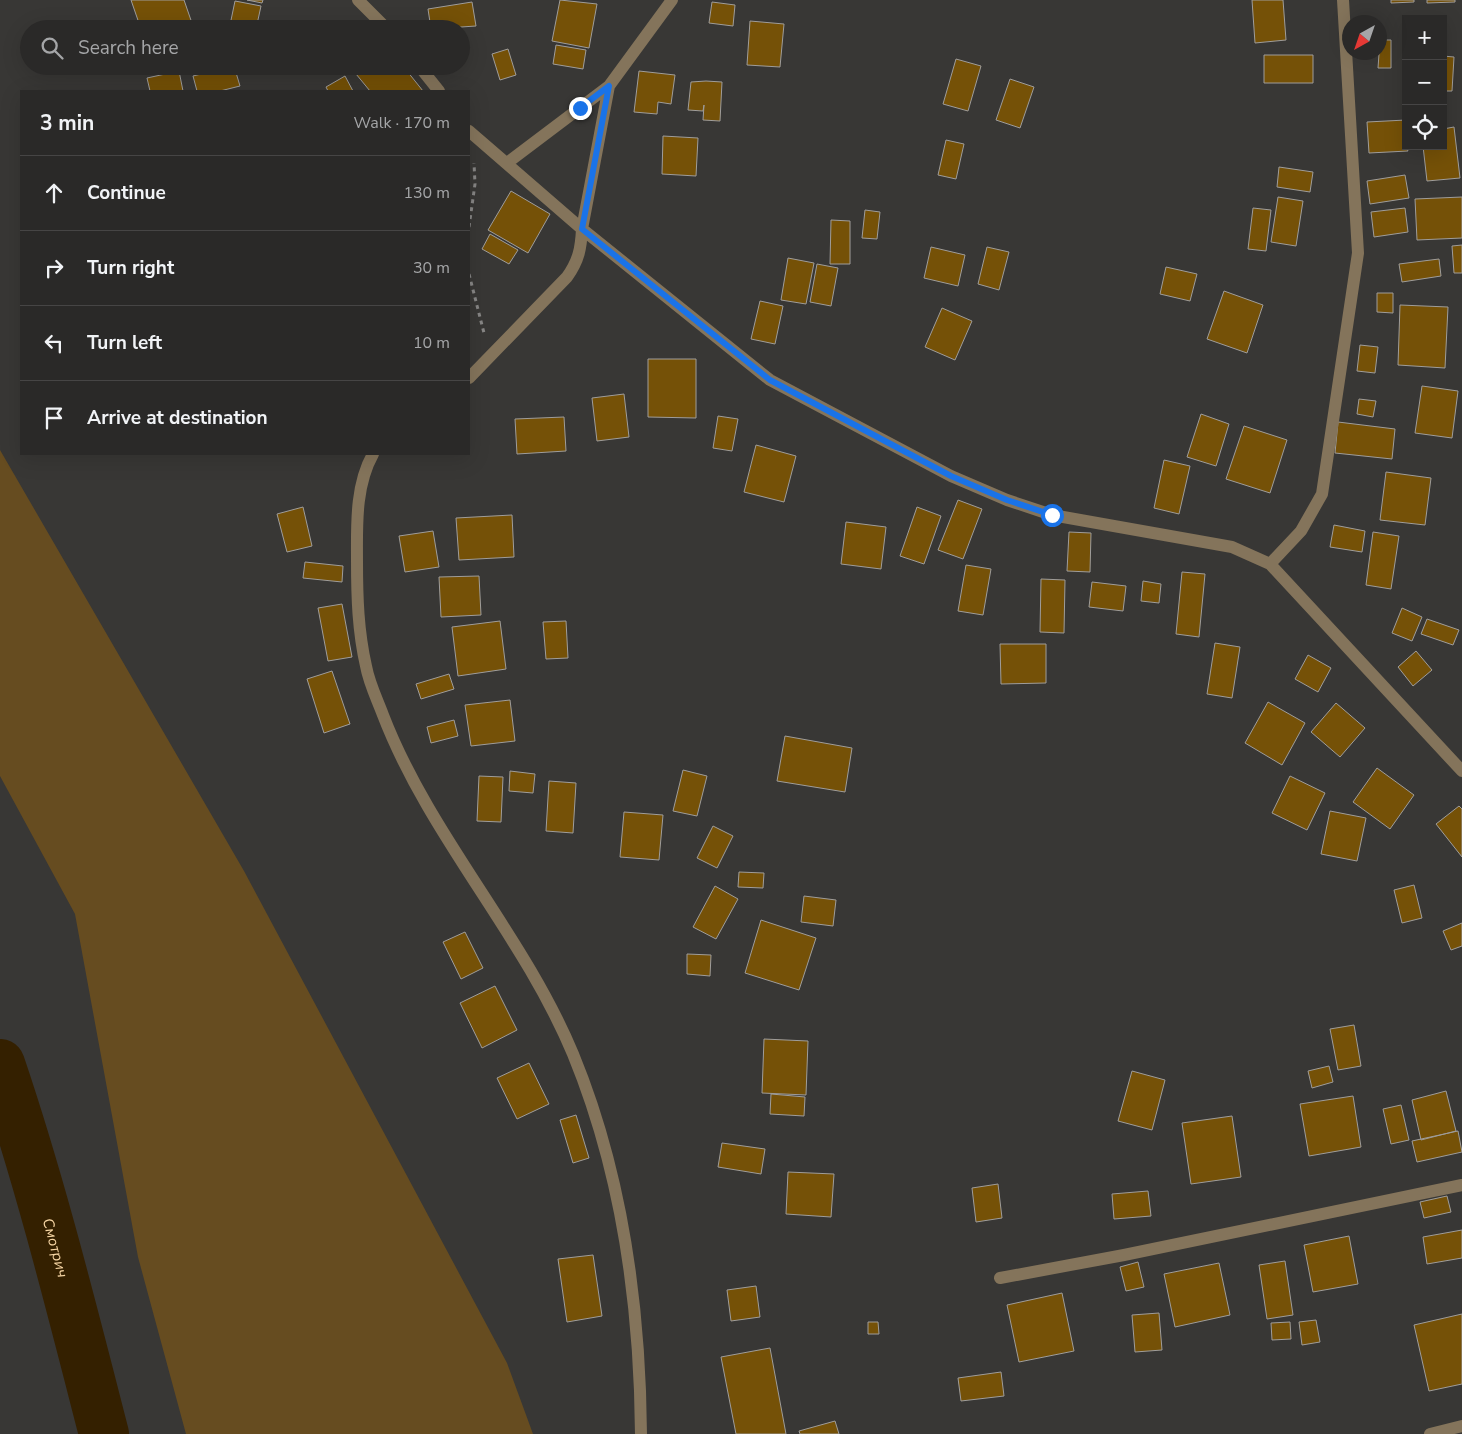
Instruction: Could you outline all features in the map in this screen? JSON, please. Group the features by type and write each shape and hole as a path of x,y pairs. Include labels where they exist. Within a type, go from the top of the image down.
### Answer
{"street":[{"path":"358,0 378,20"},
{"path":"507,164 609,86 672,0"},
{"path":"1270,564 1301,531 1322,494 1358,253 1343,0"},
{"path":"426,75 438,90"},
{"path":"470,377 492,357 568,277 576,264 581,251 582,229 609,86"},
{"path":"470,133 582,229 770,380 951,476 1007,500 1052,515 1232,547 1270,564 1462,771"},
{"path":"372,455 364,472 358,505 357,533 357,599 366,668 394,743 416,789 514,944 547,1001 573,1053 598,1128 631,1272 641,1380 641,1434"},
{"path":"1000,1278 1124,1256 1462,1185"},
{"path":"1430,1434 1462,1426"}],"path":[{"path":"470,133 475,184 470,220"},
{"path":"470,278 492,357"}],"shaded area":[{"path":"0,450 244,871 507,1363 533,1434 186,1434 138,1257 75,914 0,776"}],"building":[{"path":"131,0 184,0 191,20 138,20"},
{"path":"247,0 263,0 262,3"},
{"path":"560,0 597,4 589,48 552,41"},
{"path":"1252,0 1283,0 1286,40 1255,43"},
{"path":"1391,0 1414,0 1414,2 1391,3"},
{"path":"1427,0 1455,0 1455,2 1427,3"},
{"path":"235,1 261,6 258,20 231,20"},
{"path":"472,2 476,26 470,26 470,20 430,20 428,9"},
{"path":"712,2 735,5 733,26 709,23"},
{"path":"750,21 784,24 780,67 747,65"},
{"path":"1387,40 1391,40 1391,68 1378,68 1379,60 1387,60"},
{"path":"556,45 586,50 583,69 553,64"},
{"path":"508,49 516,75 500,80 492,54"},
{"path":"1264,55 1313,55 1313,83 1264,83"},
{"path":"1447,56 1454,57 1452,91 1447,91"},
{"path":"956,59 981,66 968,111 943,104"},
{"path":"639,71 675,75 671,104 658,102 657,114 634,112"},
{"path":"161,75 180,75 183,90 150,90 147,78"},
{"path":"237,75 240,86 224,90 197,90 193,76"},
{"path":"357,75 410,75 422,90 369,90"},
{"path":"345,76 352,90 328,90 326,87"},
{"path":"1010,79 1034,87 1020,128 996,120"},
{"path":"691,82 722,82 720,121 703,120 704,105 703,111 688,110"},
{"path":"1402,120 1402,150 1408,151 1369,153 1367,122"},
{"path":"1454,127 1460,178 1427,181 1423,150 1447,150 1447,128"},
{"path":"663,136 698,138 696,176 662,174"},
{"path":"946,140 964,144 956,179 938,175"},
{"path":"1279,167 1313,172 1310,192 1277,187"},
{"path":"1405,175 1409,198 1370,204 1367,181"},
{"path":"511,191 550,214 528,253 488,230"},
{"path":"1278,197 1303,201 1296,246 1271,242"},
{"path":"1462,197 1462,238 1417,240 1415,199"},
{"path":"1253,208 1271,210 1266,251 1248,249"},
{"path":"1405,208 1408,232 1374,237 1371,212"},
{"path":"865,210 880,212 877,239 862,238"},
{"path":"831,220 850,221 850,264 830,264"},
{"path":"490,234 518,250 509,264 482,249"},
{"path":"1462,245 1462,273 1454,273 1452,246"},
{"path":"931,247 965,255 958,286 924,278"},
{"path":"987,247 1009,252 999,290 978,284"},
{"path":"788,258 814,263 806,304 781,300"},
{"path":"1439,259 1441,276 1402,282 1399,264"},
{"path":"817,264 838,268 831,306 810,302"},
{"path":"1166,267 1197,274 1190,301 1160,294"},
{"path":"1224,291 1263,305 1247,353 1207,339"},
{"path":"1377,293 1393,293 1393,313 1377,312"},
{"path":"760,301 783,306 775,344 751,339"},
{"path":"1400,305 1448,307 1445,368 1398,365"},
{"path":"942,308 972,321 955,360 925,347"},
{"path":"1360,345 1378,347 1375,373 1357,371"},
{"path":"648,359 696,359 696,418 648,417"},
{"path":"1422,386 1458,391 1452,438 1415,433"},
{"path":"624,394 629,437 597,441 592,398"},
{"path":"1359,399 1376,401 1373,417 1357,414"},
{"path":"1201,414 1229,424 1216,466 1187,457"},
{"path":"718,416 738,419 732,451 713,448"},
{"path":"564,417 566,451 517,454 515,419"},
{"path":"1338,422 1395,429 1392,459 1335,453"},
{"path":"1244,426 1287,440 1270,493 1226,479"},
{"path":"756,445 796,456 784,502 744,492"},
{"path":"1164,460 1190,466 1179,514 1154,508"},
{"path":"1386,472 1431,478 1425,525 1380,520"},
{"path":"958,500 982,509 963,559 938,550"},
{"path":"303,507 312,546 287,552 277,514"},
{"path":"917,507 941,516 924,564 900,556"},
{"path":"512,515 514,557 459,560 456,518"},
{"path":"846,522 886,527 881,569 841,564"},
{"path":"1334,525 1365,531 1362,552 1330,547"},
{"path":"433,531 439,567 405,572 399,536"},
{"path":"1069,532 1091,533 1090,572 1067,571"},
{"path":"1373,532 1399,536 1391,589 1366,585"},
{"path":"305,562 343,566 342,582 303,578"},
{"path":"966,565 991,569 983,615 958,611"},
{"path":"1182,572 1205,574 1199,637 1176,634"},
{"path":"479,576 481,615 441,617 439,577"},
{"path":"1041,579 1065,580 1064,633 1040,632"},
{"path":"1143,581 1161,584 1159,603 1141,601"},
{"path":"1092,582 1126,586 1123,611 1089,607"},
{"path":"342,604 352,657 328,661 318,608"},
{"path":"1402,608 1422,617 1412,641 1392,633"},
{"path":"1427,619 1459,630 1453,645 1421,634"},
{"path":"500,621 506,669 458,676 452,627"},
{"path":"566,621 568,658 546,659 543,622"},
{"path":"1215,643 1240,647 1232,698 1207,694"},
{"path":"1000,644 1046,644 1046,683 1001,684"},
{"path":"1416,651 1432,670 1413,686 1398,667"},
{"path":"1308,655 1331,668 1318,692 1295,679"},
{"path":"332,671 350,724 324,733 307,679"},
{"path":"449,674 454,689 421,699 416,684"},
{"path":"510,700 515,741 471,746 465,705"},
{"path":"1268,702 1305,723 1282,765 1245,743"},
{"path":"1336,703 1365,728 1340,757 1311,732"},
{"path":"454,720 458,736 431,743 427,727"},
{"path":"785,736 852,748 845,792 777,781"},
{"path":"1377,768 1414,795 1390,829 1353,802"},
{"path":"683,770 707,776 697,816 673,811"},
{"path":"510,771 535,774 533,793 509,791"},
{"path":"479,776 503,777 501,822 477,821"},
{"path":"1290,776 1325,793 1307,830 1272,813"},
{"path":"549,781 576,783 573,833 546,831"},
{"path":"1459,806 1462,809 1462,857 1436,824"},
{"path":"1330,811 1366,818 1357,861 1321,854"},
{"path":"624,812 663,815 659,860 620,857"},
{"path":"713,826 733,836 717,868 697,858"},
{"path":"739,872 764,873 763,888 738,887"},
{"path":"1414,885 1422,918 1402,923 1394,890"},
{"path":"715,886 738,899 716,939 693,927"},
{"path":"804,896 836,900 833,926 801,922"},
{"path":"761,920 816,938 799,990 745,973"},
{"path":"1462,923 1462,946 1451,950 1443,931"},
{"path":"465,932 483,968 461,979 443,942"},
{"path":"687,954 711,955 710,976 687,974"},
{"path":"495,986 517,1030 482,1048 460,1003"},
{"path":"1354,1025 1361,1066 1338,1070 1330,1029"},
{"path":"764,1039 808,1041 806,1095 762,1093"},
{"path":"529,1063 549,1104 517,1119 497,1078"},
{"path":"1329,1066 1333,1082 1312,1088 1308,1071"},
{"path":"1132,1071 1165,1080 1152,1130 1118,1121"},
{"path":"1446,1091 1456,1131 1421,1140 1412,1100"},
{"path":"771,1094 805,1097 804,1116 770,1114"},
{"path":"1353,1096 1361,1147 1309,1156 1300,1104"},
{"path":"1401,1105 1409,1140 1391,1144 1383,1109"},
{"path":"576,1115 589,1158 573,1163 560,1120"},
{"path":"1232,1116 1241,1177 1191,1184 1182,1123"},
{"path":"1458,1131 1462,1152 1417,1162 1412,1141"},
{"path":"722,1143 765,1149 761,1174 718,1167"},
{"path":"788,1172 834,1174 831,1217 786,1214"},
{"path":"998,1184 1002,1218 976,1222 972,1188"},
{"path":"1148,1191 1151,1216 1114,1219 1112,1194"},
{"path":"1447,1196 1451,1212 1424,1218 1420,1202"},
{"path":"1462,1230 1462,1258 1427,1264 1423,1237"},
{"path":"1349,1236 1358,1284 1313,1292 1304,1245"},
{"path":"593,1255 602,1316 567,1322 558,1259"},
{"path":"1285,1261 1293,1315 1267,1319 1259,1265"},
{"path":"1138,1262 1144,1287 1126,1291 1120,1267"},
{"path":"1219,1263 1230,1315 1175,1327 1164,1274"},
{"path":"756,1286 760,1317 731,1321 727,1290"},
{"path":"1062,1293 1074,1351 1019,1362 1007,1305"},
{"path":"1159,1313 1162,1350 1135,1352 1132,1315"},
{"path":"1462,1314 1462,1384 1429,1391 1414,1325"},
{"path":"1316,1320 1320,1342 1302,1345 1299,1322"},
{"path":"868,1322 878,1322 879,1334 868,1334"},
{"path":"1290,1322 1291,1339 1272,1340 1271,1323"},
{"path":"770,1348 786,1434 736,1434 721,1357"},
{"path":"1001,1372 1004,1396 961,1401 958,1378"},
{"path":"835,1421 839,1434 800,1434 799,1431"}],"waterway":[{"name":"Смотрич","path":"0,1064 68,1294 104,1434"}],"route":[{"path":"580,108 609,86 582,229 770,380 951,476 1007,500 1052,515"}]}
